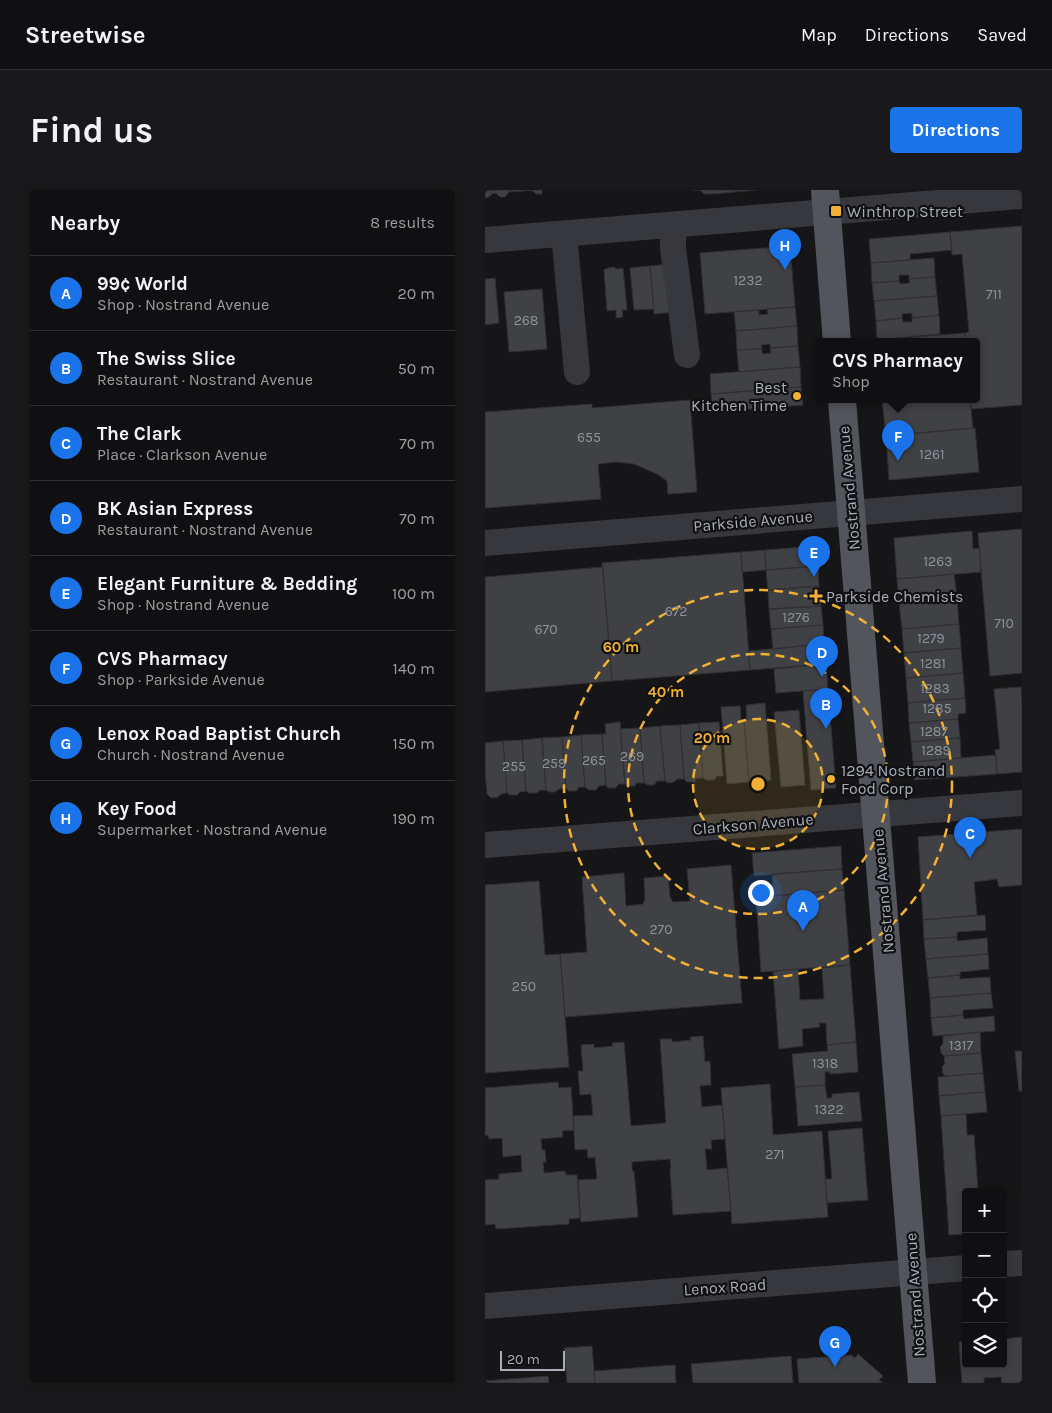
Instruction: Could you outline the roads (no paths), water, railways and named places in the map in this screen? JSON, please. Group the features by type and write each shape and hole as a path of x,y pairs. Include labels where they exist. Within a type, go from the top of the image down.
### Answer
{"main road":[{"path":"826,201 837,338"},
{"name":"Nostrand Avenue","path":"842,403 922,1383"}],"street":[{"path":"485,240 673,225 826,201 1022,196"},
{"path":"673,225 673,248 687,355"},
{"path":"564,234 577,372"},
{"name":"Parkside Avenue","path":"485,542 1022,499"},
{"name":"Clarkson Avenue","path":"485,845 1022,803"},
{"path":"1007,1264 1022,1263"},
{"name":"Lenox Road","path":"485,1306 962,1268"}],"place":[{"name":"Winthrop Street","path":"836,211"},
{"name":"Key Food","path":"785,270"},
{"name":"Best Kitchen Time","path":"797,396"},
{"name":"CVS Pharmacy","path":"898,461"},
{"name":"Elegant Furniture & Bedding","path":"814,577"},
{"name":"Parkside Chemists","path":"816,596"},
{"name":"BK Asian Express","path":"822,677"},
{"name":"The Swiss Slice","path":"826,729"},
{"name":"1294 Nostrand Food Corp","path":"831,779"},
{"name":"The Clark","path":"970,858"},
{"name":"99¢ World","path":"803,931"},
{"name":"Lenox Road Baptist Church","path":"835,1367"}]}
